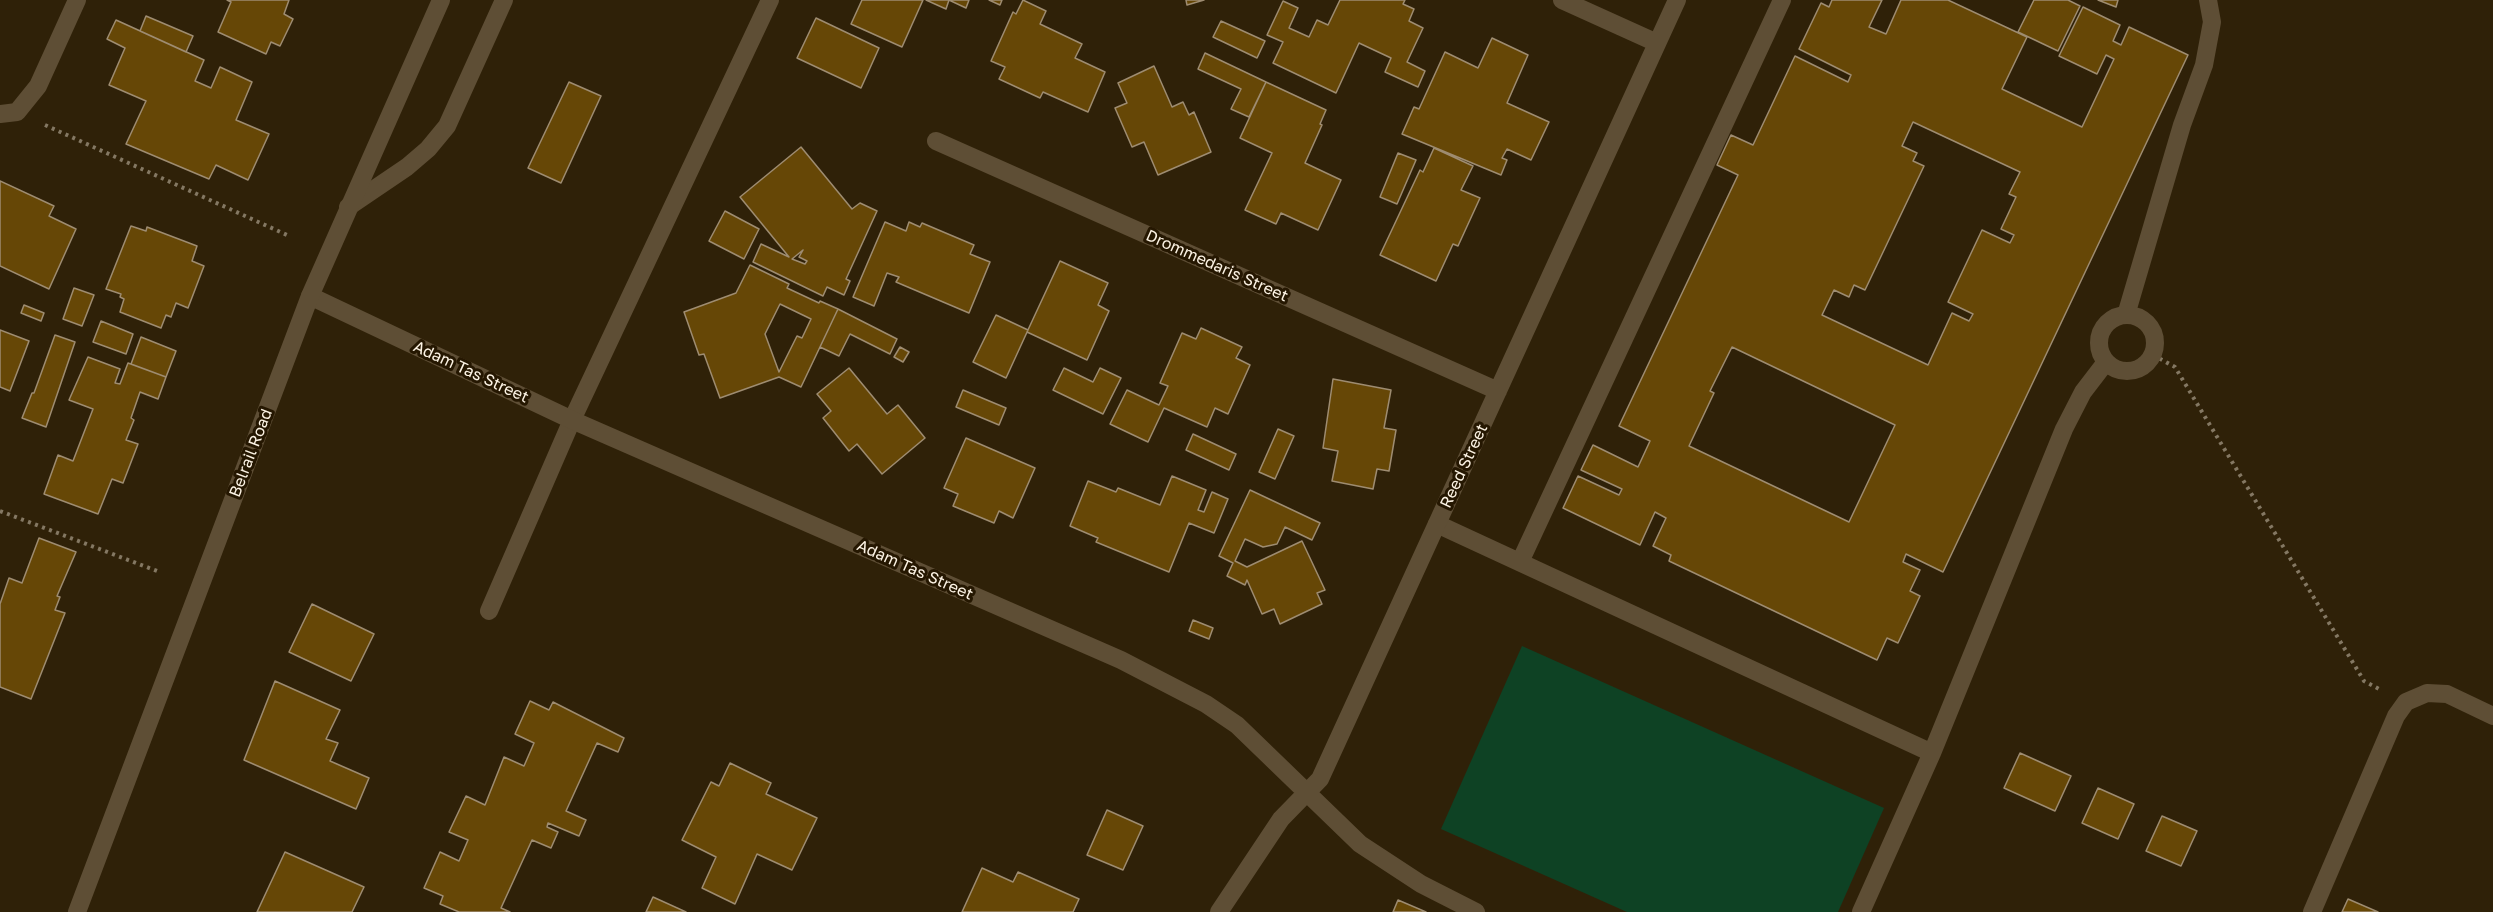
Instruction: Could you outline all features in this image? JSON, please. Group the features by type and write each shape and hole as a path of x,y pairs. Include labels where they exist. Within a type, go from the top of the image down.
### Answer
{"street":[{"path":"8,113 38,86 77,0"},
{"name":"Belrail Road","path":"77,912 310,296 441,0"},
{"path":"348,207 407,167 447,126 504,0"},
{"path":"489,611 572,420 770,0"},
{"path":"1562,0 1657,43"},
{"name":"Reed Street","path":"1219,912 1281,819 1320,779 1677,0"},
{"path":"1520,562 1782,0"},
{"path":"2126,315 2182,125 2204,65 2212,22 2208,0"},
{"name":"Drommedaris Street","path":"936,141 1498,391"},
{"name":"Adam Tas Street","path":"310,296 572,420 1132,666 1206,704 1237,725 1360,844 1421,884 1476,912"},
{"path":"2126,315 2137,317 2147,323 2153,332 2155,344 2153,355 2146,364 2126,371 2106,362 2101,351 2100,338 2109,322 2126,315"},
{"path":"1861,912 1932,753 2064,429 2083,392 2106,362"},
{"path":"1437,525 1932,753"},
{"path":"2312,912 2396,716 2406,702 2427,693 2447,694 2493,717"}],"path":[{"path":"8,113 287,235"},
{"path":"2153,355 2175,367 2364,681 2406,702"},
{"path":"0,511 157,571"}],"green space":[{"path":"1522,646 1884,808 1838,912 1627,912 1441,829"}],"building":[{"path":"227,0 289,0 284,14 293,19 280,46 271,42 266,54 218,32 231,2"},
{"path":"862,0 923,0 902,47 851,24"},
{"path":"926,0 949,0 946,9"},
{"path":"949,0 969,0 966,8"},
{"path":"989,0 1002,0 1000,5"},
{"path":"1023,0 1046,11 1040,24 1082,44 1075,58 1105,72 1088,112 1043,92 1040,98 999,79 1005,67 991,61 1013,12 1016,14"},
{"path":"1186,0 1204,0 1187,5"},
{"path":"1340,0 1405,0 1403,4 1414,9 1409,21 1423,28 1407,62 1425,71 1418,87 1385,72 1391,58 1359,43 1336,93 1273,63 1283,42 1267,35 1283,1 1298,8 1289,28 1309,37 1317,20 1328,25"},
{"path":"1832,0 1882,0 1869,27 1886,34 1901,0 1948,0 2027,37 2002,89 2082,127 2114,59 2106,55 2097,74 2059,56 2083,7 2120,25 2113,41 2121,45 2129,27 2188,55 1943,572 1906,554 1903,562 1920,570 1910,591 1920,596 1898,643 1887,638 1877,660 1669,561 1671,555 1653,546 1666,518 1655,512 1640,545 1563,508 1578,476 1619,495 1622,489 1581,470 1593,445 1638,467 1650,441 1619,426 1738,175 1717,165 1731,135 1753,145 1795,56 1848,82 1851,75 1799,49 1821,3 1829,7","holes":["1913,122 2020,172 2009,194 2016,197 2001,229 2014,235 2010,243 1982,230 1948,302 1973,314 1969,321 1952,313 1928,365 1822,315 1834,290 1849,297 1854,285 1865,290 1924,166 1913,161 1917,153 1902,146","1732,347 1895,425 1849,522 1689,446 1714,393 1710,391"]},
{"path":"2034,0 2068,0 2080,6 2058,51 2018,32"},
{"path":"2098,0 2118,0 2116,7"},
{"path":"146,16 193,36 186,52 140,31"},
{"path":"816,18 879,48 861,88 797,58"},
{"path":"116,20 204,60 195,81 211,88 220,67 252,82 236,120 269,134 248,180 216,165 209,179 126,144 146,101 109,85 125,48 107,39"},
{"path":"1221,21 1265,41 1257,58 1213,37"},
{"path":"1492,38 1528,55 1507,103 1549,122 1531,160 1507,149 1502,158 1507,160 1501,175 1402,134 1414,107 1419,109 1445,52 1478,68"},
{"path":"1205,53 1266,82 1249,117 1231,109 1241,89 1198,69"},
{"path":"1154,66 1172,107 1183,102 1189,115 1194,112 1211,152 1158,175 1144,142 1132,147 1115,108 1127,103 1118,83"},
{"path":"569,82 601,96 561,183 528,168"},
{"path":"1266,82 1326,110 1320,124 1322,125 1305,163 1341,180 1318,230 1281,213 1276,224 1245,210 1272,153 1240,138"},
{"path":"801,147 852,209 860,203 877,211 846,279 850,281 844,295 827,287 823,296 753,262 761,244 789,257 740,197","holes":["803,250 799,257 807,261 805,264 792,259"]},
{"path":"1434,148 1473,166 1461,190 1480,198 1458,246 1453,244 1436,281 1380,255 1420,170 1423,172"},
{"path":"1398,153 1416,160 1397,204 1380,197"},
{"path":"0,181 54,206 49,216 76,229 49,289 0,266"},
{"path":"725,211 759,229 744,259 709,241"},
{"path":"885,222 906,231 909,222 920,227 922,223 974,245 970,254 990,262 969,313 896,282 899,277 887,273 874,306 853,297"},
{"path":"131,226 146,231 147,227 197,246 192,261 204,266 188,308 176,303 171,317 166,315 161,328 120,312 124,299 120,297 121,294 106,289"},
{"path":"1060,261 1108,283 1098,305 1109,311 1087,360 1027,332"},
{"path":"750,265 789,284 787,288 838,309 801,387 779,377 720,398 704,354 699,355 684,312 736,293","holes":["780,304 811,319 802,338 797,336 779,372 765,334"]},
{"path":"74,288 94,295 82,326 63,319"},
{"path":"24,305 44,313 41,321 21,313"},
{"path":"838,309 897,339 890,354 850,334 839,356 820,347"},
{"path":"996,315 1028,330 1006,378 973,362"},
{"path":"101,321 133,334 126,354 93,342"},
{"path":"1201,328 1242,347 1236,358 1250,365 1228,414 1215,408 1207,427 1164,408 1148,442 1110,424 1127,390 1159,405 1168,386 1160,383 1182,333 1196,339"},
{"path":"0,330 29,341 10,391 0,387"},
{"path":"55,335 75,342 46,427 22,418 32,393 34,393"},
{"path":"141,337 176,351 166,377 131,364"},
{"path":"900,347 909,352 903,362 894,357"},
{"path":"88,357 120,369 115,383 120,384 128,363 166,377 158,399 140,392 131,418 134,420 126,440 138,444 123,483 112,479 98,514 44,494 58,455 73,461 93,409 69,400"},
{"path":"849,368 887,414 898,405 925,438 882,474 857,444 849,451 823,418 831,411 817,394"},
{"path":"1064,368 1093,382 1100,368 1121,378 1103,414 1053,390"},
{"path":"1333,379 1391,390 1384,428 1396,430 1389,471 1377,469 1373,489 1332,481 1338,451 1323,448"},
{"path":"963,390 1006,408 999,425 956,407"},
{"path":"1278,429 1294,436 1275,479 1259,472"},
{"path":"1193,434 1236,454 1229,470 1186,450"},
{"path":"966,438 1035,468 1013,518 999,511 994,523 953,506 958,494 944,488"},
{"path":"1172,476 1206,490 1198,510 1204,512 1212,492 1228,499 1214,533 1189,523 1169,572 1096,542 1098,538 1070,526 1088,481 1116,492 1118,488 1160,505"},
{"path":"1250,490 1320,523 1312,540 1285,527 1277,544 1263,547 1245,539 1235,561 1247,567 1302,541 1325,590 1317,593 1322,604 1280,624 1274,609 1262,614 1247,580 1245,585 1227,576 1233,563 1219,556"},
{"path":"39,538 76,552 57,596 60,597 55,610 65,613 31,699 0,687 0,604 9,578 22,583"},
{"path":"312,604 374,634 351,681 289,652"},
{"path":"1193,620 1213,628 1209,639 1189,631"},
{"path":"275,681 340,710 326,739 338,743 330,761 369,778 356,809 244,760"},
{"path":"530,701 549,710 553,702 624,738 618,752 597,743 566,811 586,820 579,836 548,823 547,827 558,832 551,848 532,840 501,908 510,912 459,912 440,904 443,896 424,888 440,852 459,861 468,840 449,832 466,796 485,805 504,757 524,766 534,743 515,734"},
{"path":"2020,753 2071,776 2055,811 2004,788"},
{"path":"730,763 771,783 766,794 817,818 792,870 757,854 735,904 702,888 716,857 682,840 711,782 719,786"},
{"path":"2098,788 2134,804 2118,839 2082,823"},
{"path":"1107,810 1143,826 1123,870 1087,855"},
{"path":"2162,816 2197,831 2181,866 2146,851"},
{"path":"285,852 364,887 352,912 257,912"},
{"path":"982,868 1013,882 1018,872 1079,899 1073,912 962,912"},
{"path":"653,897 686,912 646,912"},
{"path":"2348,899 2378,912 2342,912"},
{"path":"1398,900 1426,912 1393,912"}]}
